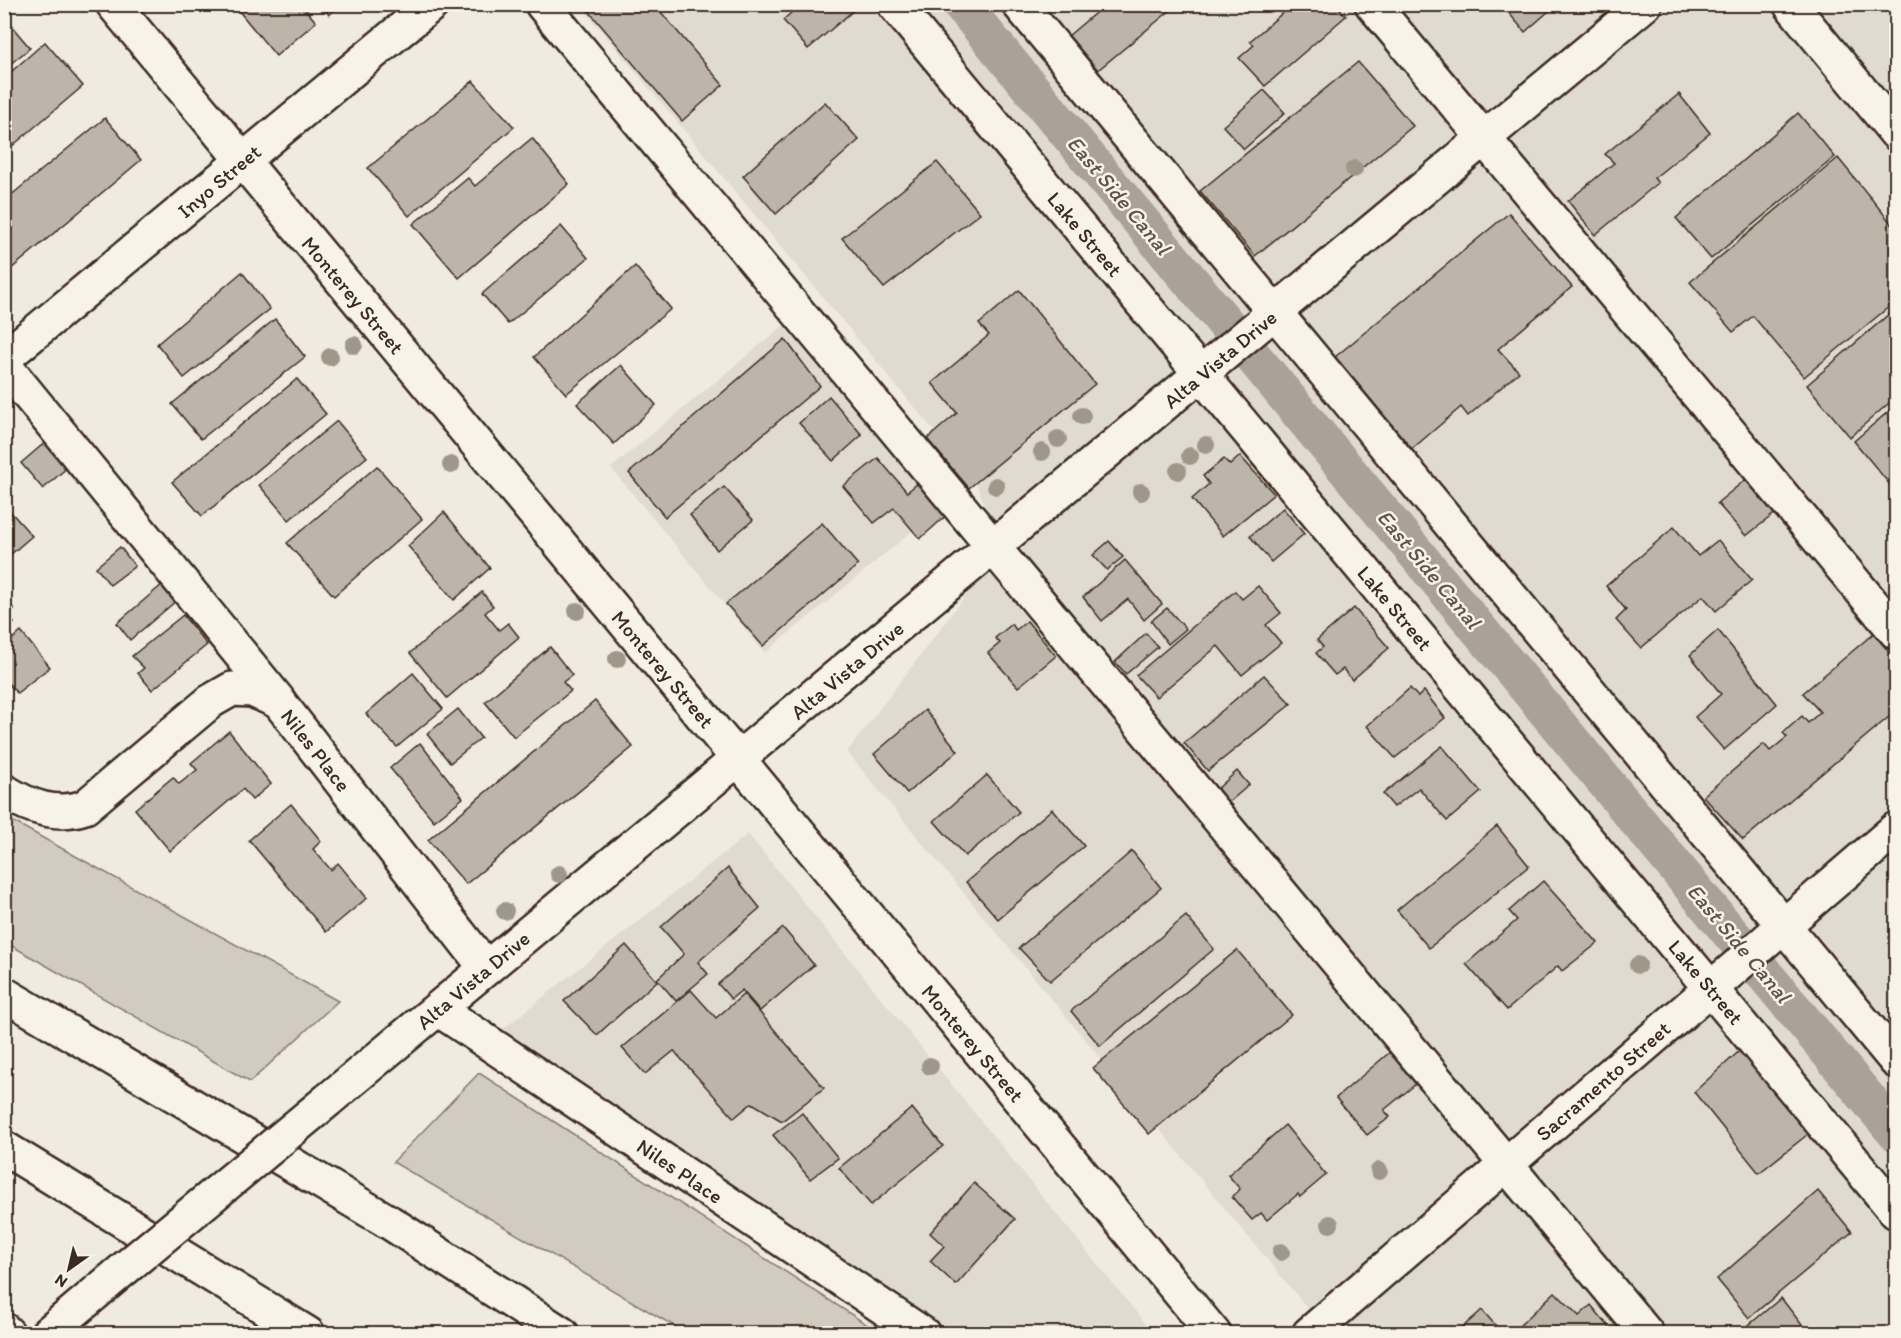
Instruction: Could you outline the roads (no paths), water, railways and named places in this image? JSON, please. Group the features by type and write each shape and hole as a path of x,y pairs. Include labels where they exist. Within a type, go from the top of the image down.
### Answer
{"main road":[{"name":"Monterey Street","path":"113,4 1214,1334"},
{"name":"Inyo Street","path":"4,358 432,4"},
{"path":"542,4 1647,1334"},
{"name":"Lake Street","path":"894,4 1201,375 1714,986 1896,1212"},
{"path":"1019,4 1275,313 1779,930 1896,1061"},
{"path":"1372,4 1896,632"},
{"name":"Alta Vista Drive","path":"47,1334 1646,4"},
{"path":"1790,4 1896,133"},
{"path":"4,364 279,702"},
{"name":"Niles Place","path":"4,791 24,804 54,811 72,812 85,807 211,700 232,689 252,690 279,702 486,968"},
{"name":"Sacramento Street","path":"1309,1334 1896,829"},
{"path":"4,994 389,1222 562,1334"},
{"name":"Niles Place","path":"438,1009 922,1334"},
{"path":"4,1148 308,1334"},
{"path":"4,1330 8,1334"}],"waterway":[{"name":"East Side Canal","path":"961,4 1896,1133"}]}
